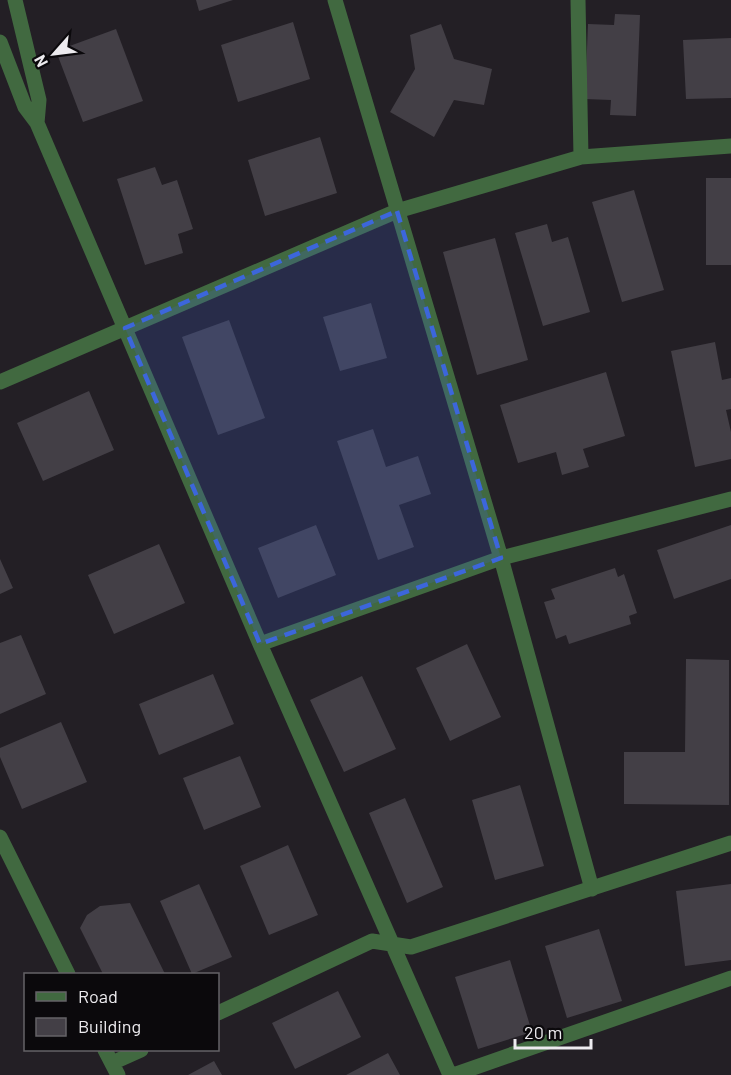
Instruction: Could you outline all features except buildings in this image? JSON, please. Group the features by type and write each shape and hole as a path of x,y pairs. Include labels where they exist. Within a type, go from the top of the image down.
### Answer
{"street":[{"path":"15,0 39,100 38,123"},
{"path":"335,0 501,558 592,890"},
{"path":"578,0 581,157"},
{"path":"0,42 25,107 38,123 260,644 451,1075 731,978"},
{"path":"0,382 397,211 581,157 731,146"},
{"path":"260,644 501,558 731,499"},
{"path":"0,837 67,973"},
{"path":"219,1013 372,941 411,947 731,843"},
{"path":"112,1063 139,1051"}],"highlighted area":[{"path":"397,211 501,558 260,644 125,328"}]}
